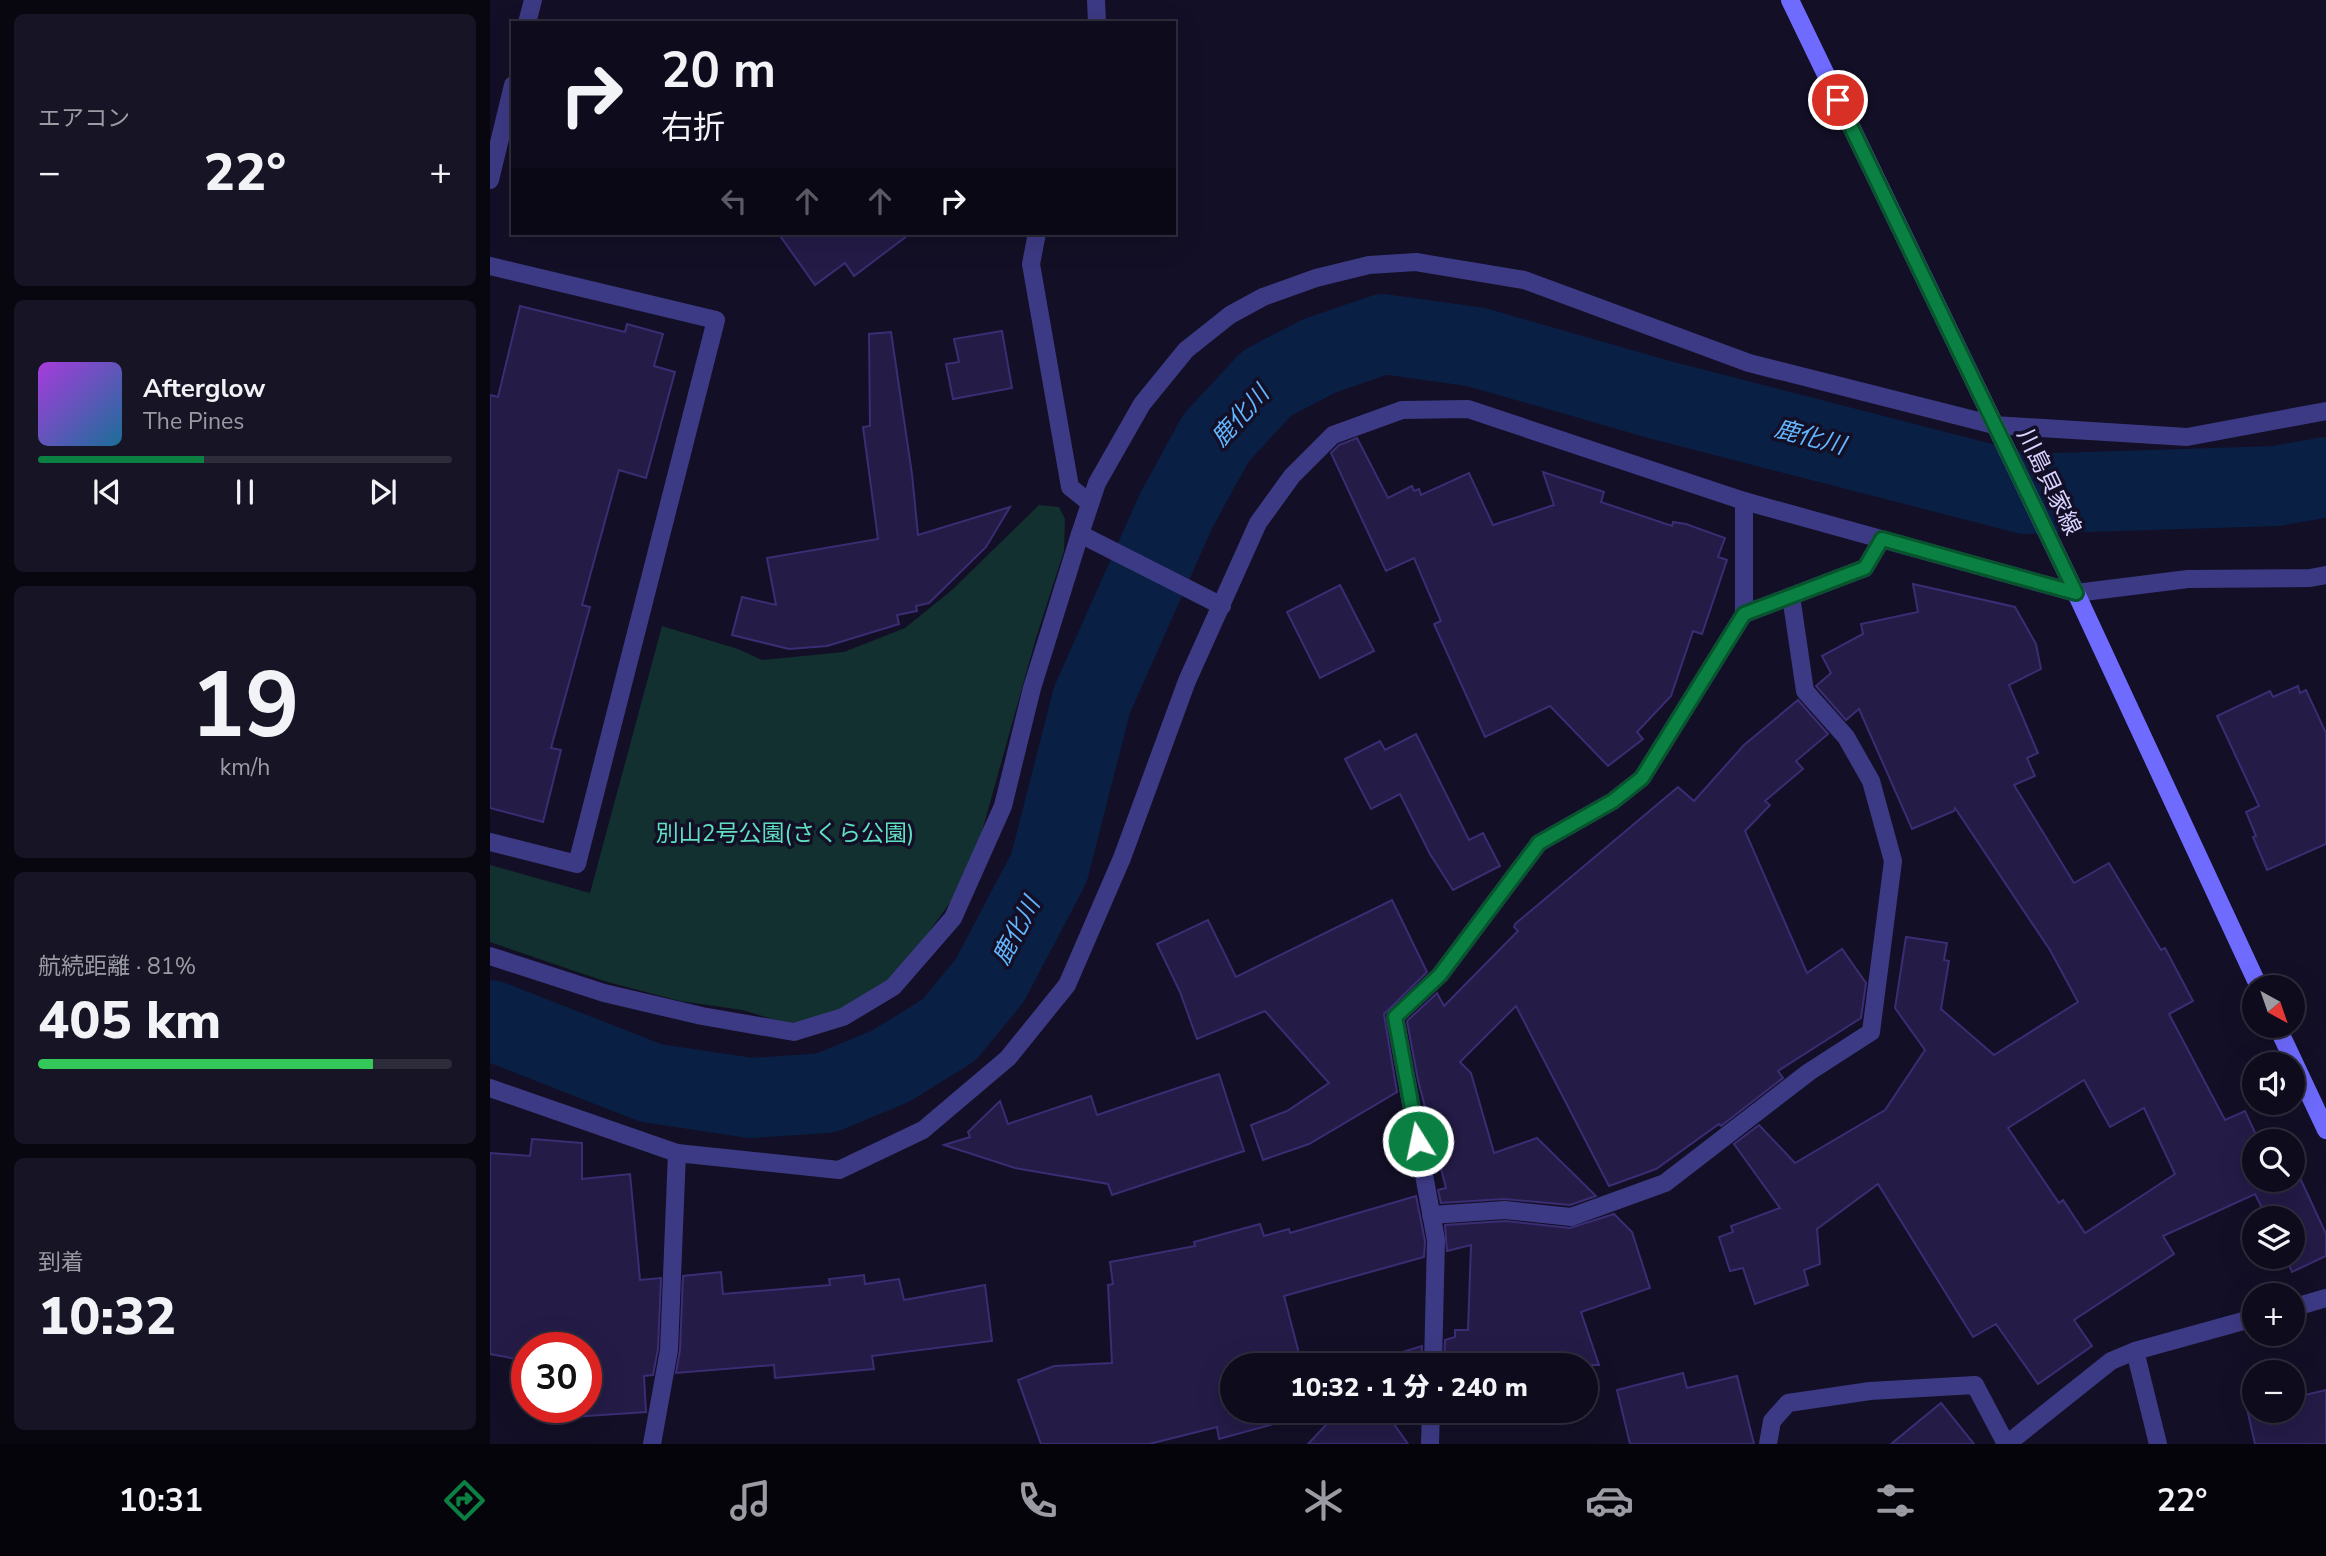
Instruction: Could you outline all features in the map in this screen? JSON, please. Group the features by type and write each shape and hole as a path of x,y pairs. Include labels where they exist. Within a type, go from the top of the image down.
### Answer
{"main road":[{"name":"川島貝家線","path":"1790,0 2076,593 2253,975"},
{"path":"2283,1038 2326,1130"}],"street":[{"path":"528,21 533,0"},
{"path":"1096,0 1097,21"},
{"path":"490,180 511,93"},
{"path":"1037,235 1031,264 1070,487 1090,503"},
{"path":"490,956 604,993 702,1016 793,1032 843,1017 892,987 953,918 1003,806 1032,688 1086,537 1090,503 1097,483 1142,404 1186,350 1230,315 1263,297 1316,278 1381,264 1416,262 1524,281 1749,363 1994,425 2187,437 2326,411"},
{"path":"490,267 716,320 577,864 490,842"},
{"path":"490,1088 677,1153 839,1170 923,1130 1008,1058 1067,985 1122,858 1187,681 1258,523 1292,476 1333,435 1402,410 1468,409 1744,501 2076,593 2188,579 2310,578 2326,575"},
{"path":"1433,1353 1436,1240 1395,1017 1440,975 1539,843 1613,801 1642,778 1744,614 1744,501"},
{"path":"1086,537 1222,606"},
{"path":"1744,614 1865,568 1882,539"},
{"path":"1431,1215 1505,1210 1570,1217 1665,1184 1809,1072 1871,1031 1893,861 1871,781 1846,737 1805,691 1791,596"},
{"path":"652,1444 669,1350 677,1153"},
{"path":"2305,1304 2326,1298"},
{"path":"1768,1444 1772,1421 1788,1403 1870,1391 1975,1385 2006,1444 2111,1361 2135,1351 2242,1321"},
{"path":"2135,1351 2158,1444"},
{"path":"1430,1444 1431,1423"}],"green space":[{"name":"別山2号公園(さくら公園)","path":"1039,505 1059,507 1065,519 1064,551 1036,638 981,835 960,889 888,982 835,1012 793,1025 742,1010 680,1001 604,981 490,942 490,865 590,893 662,626 738,649 762,660 844,652 905,628 952,590"}],"building":[{"path":"779,235 908,235 854,276 845,263 815,285"},
{"path":"520,306 625,332 627,324 663,334 654,366 675,372 646,478 619,470 582,605 590,607 551,748 561,750 543,822 490,808 490,395 498,397"},
{"path":"1002,331 1012,388 953,399 946,364 959,362 954,339"},
{"path":"891,332 918,535 1010,507 986,547 929,603 916,606 917,611 897,615 899,624 827,646 789,649 732,635 742,597 776,605 767,558 878,539 863,427 870,426 869,334"},
{"path":"1357,438 1388,498 1412,486 1414,491 1419,489 1421,495 1469,473 1493,525 1554,505 1543,472 1604,492 1601,502 1672,526 1673,522 1686,524 1725,538 1718,557 1727,560 1702,634 1693,631 1671,696 1637,732 1643,739 1608,766 1550,706 1485,737 1434,624 1441,621 1414,558 1386,571 1331,453 1339,445"},
{"path":"1913,584 2015,607 2036,644 2041,669 2009,685 2038,753 2027,758 2035,776 2014,785 2074,883 2109,863 2161,950 2165,948 2193,1001 2169,1014 2225,1120 2242,1112 2242,1115 2247,1115 2253,1129 2242,1129 2242,1192 2305,1192 2305,1189 2326,1234 2326,1256 2305,1266 2305,1206 2261,1206 2255,1194 2163,1236 2174,1254 2074,1320 2092,1346 2038,1384 1996,1324 1973,1337 1878,1184 1817,1229 1820,1264 1804,1270 1808,1285 1755,1304 1743,1268 1730,1271 1719,1237 1733,1232 1731,1226 1780,1208 1734,1144 1759,1125 1795,1163 1885,1110 1925,1050 1895,1008 1906,937 1947,943 1944,960 1949,961 1941,1009 1994,1055 2078,1002 2050,950 1955,808 1954,811 1912,829 1859,709 1846,720 1816,686 1831,673 1822,656 1863,634 1861,624 1918,612","holes":["2084,1080 2110,1127 2144,1108 2175,1174 2085,1233 2063,1200 2059,1203 2008,1128"]},
{"path":"1340,585 1374,651 1320,678 1287,612"},
{"path":"2298,686 2300,693 2306,690 2326,733 2326,844 2267,870 2246,812 2259,806 2217,716 2270,691 2273,697"},
{"path":"1798,700 1828,734 1796,761 1803,769 1765,801 1770,805 1745,831 1807,973 1842,949 1866,983 1861,1018 1778,1071 1783,1078 1721,1126 1719,1124 1656,1169 1609,1186 1516,1006 1460,1062 1471,1073 1494,1153 1537,1138 1596,1196 1570,1205 1504,1199 1441,1203 1438,1190 1446,1188 1418,1080 1407,1021 1437,993 1444,1006 1518,931 1514,927 1515,924 1678,787 1694,801 1744,745"},
{"path":"1416,734 1469,840 1483,833 1500,866 1453,890 1430,854 1400,794 1371,809 1345,759 1380,741 1385,750"},
{"path":"1392,900 1427,972 1384,1014 1397,1092 1309,1144 1263,1160 1251,1125 1287,1111 1329,1083 1265,1011 1197,1039 1180,992 1157,944 1208,920 1236,977"},
{"path":"1219,1074 1244,1151 1112,1195 1108,1184 1015,1168 944,1145 970,1137 968,1132 1000,1101 1008,1124 1091,1096 1097,1115"},
{"path":"532,1139 582,1143 582,1179 630,1174 640,1280 661,1278 658,1349 653,1375 644,1376 646,1412 602,1415 602,1332 511,1332 511,1358 490,1354 490,1153 530,1156"},
{"path":"1416,1196 1425,1241 1424,1257 1284,1296 1299,1353 1220,1353 1220,1423 1277,1423 1219,1439 1217,1427 1149,1444 1041,1444 1018,1380 1054,1366 1112,1363 1108,1285 1113,1284 1110,1262 1195,1246 1194,1242 1260,1224 1264,1236 1289,1229 1290,1233"},
{"path":"1614,1214 1632,1232 1650,1288 1581,1312 1595,1353 1444,1353 1445,1340 1455,1337 1455,1330 1468,1330 1471,1245 1447,1251 1445,1225 1505,1221 1570,1228"},
{"path":"721,1272 723,1294 830,1285 829,1279 864,1275 865,1284 899,1279 904,1300 985,1285 992,1341 872,1356 874,1369 775,1378 774,1365 676,1373 680,1350 683,1276"},
{"path":"1422,1346 1422,1353 1399,1353"},
{"path":"1683,1373 1687,1388 1737,1376 1754,1444 1630,1444 1617,1390"},
{"path":"2326,1390 2326,1444 2255,1444 2250,1423 2305,1423 2305,1395"},
{"path":"1941,1403 1974,1444 1891,1444"},
{"path":"1328,1423 1393,1423 1408,1444 1308,1444"}],"waterway":[{"name":"鹿化川","path":"490,1020 651,1083 751,1098 826,1093 891,1066 949,1030 990,980 1049,868 1092,700 1176,511 1216,438 1267,383 1319,356 1383,334 1476,347 1661,400 2026,494 2276,486 2326,477"}],"route":[{"path":"1418,1141 1395,1017 1440,975 1539,843 1613,801 1642,778 1744,614 1865,568 1882,539 2076,593 1838,100"}]}
